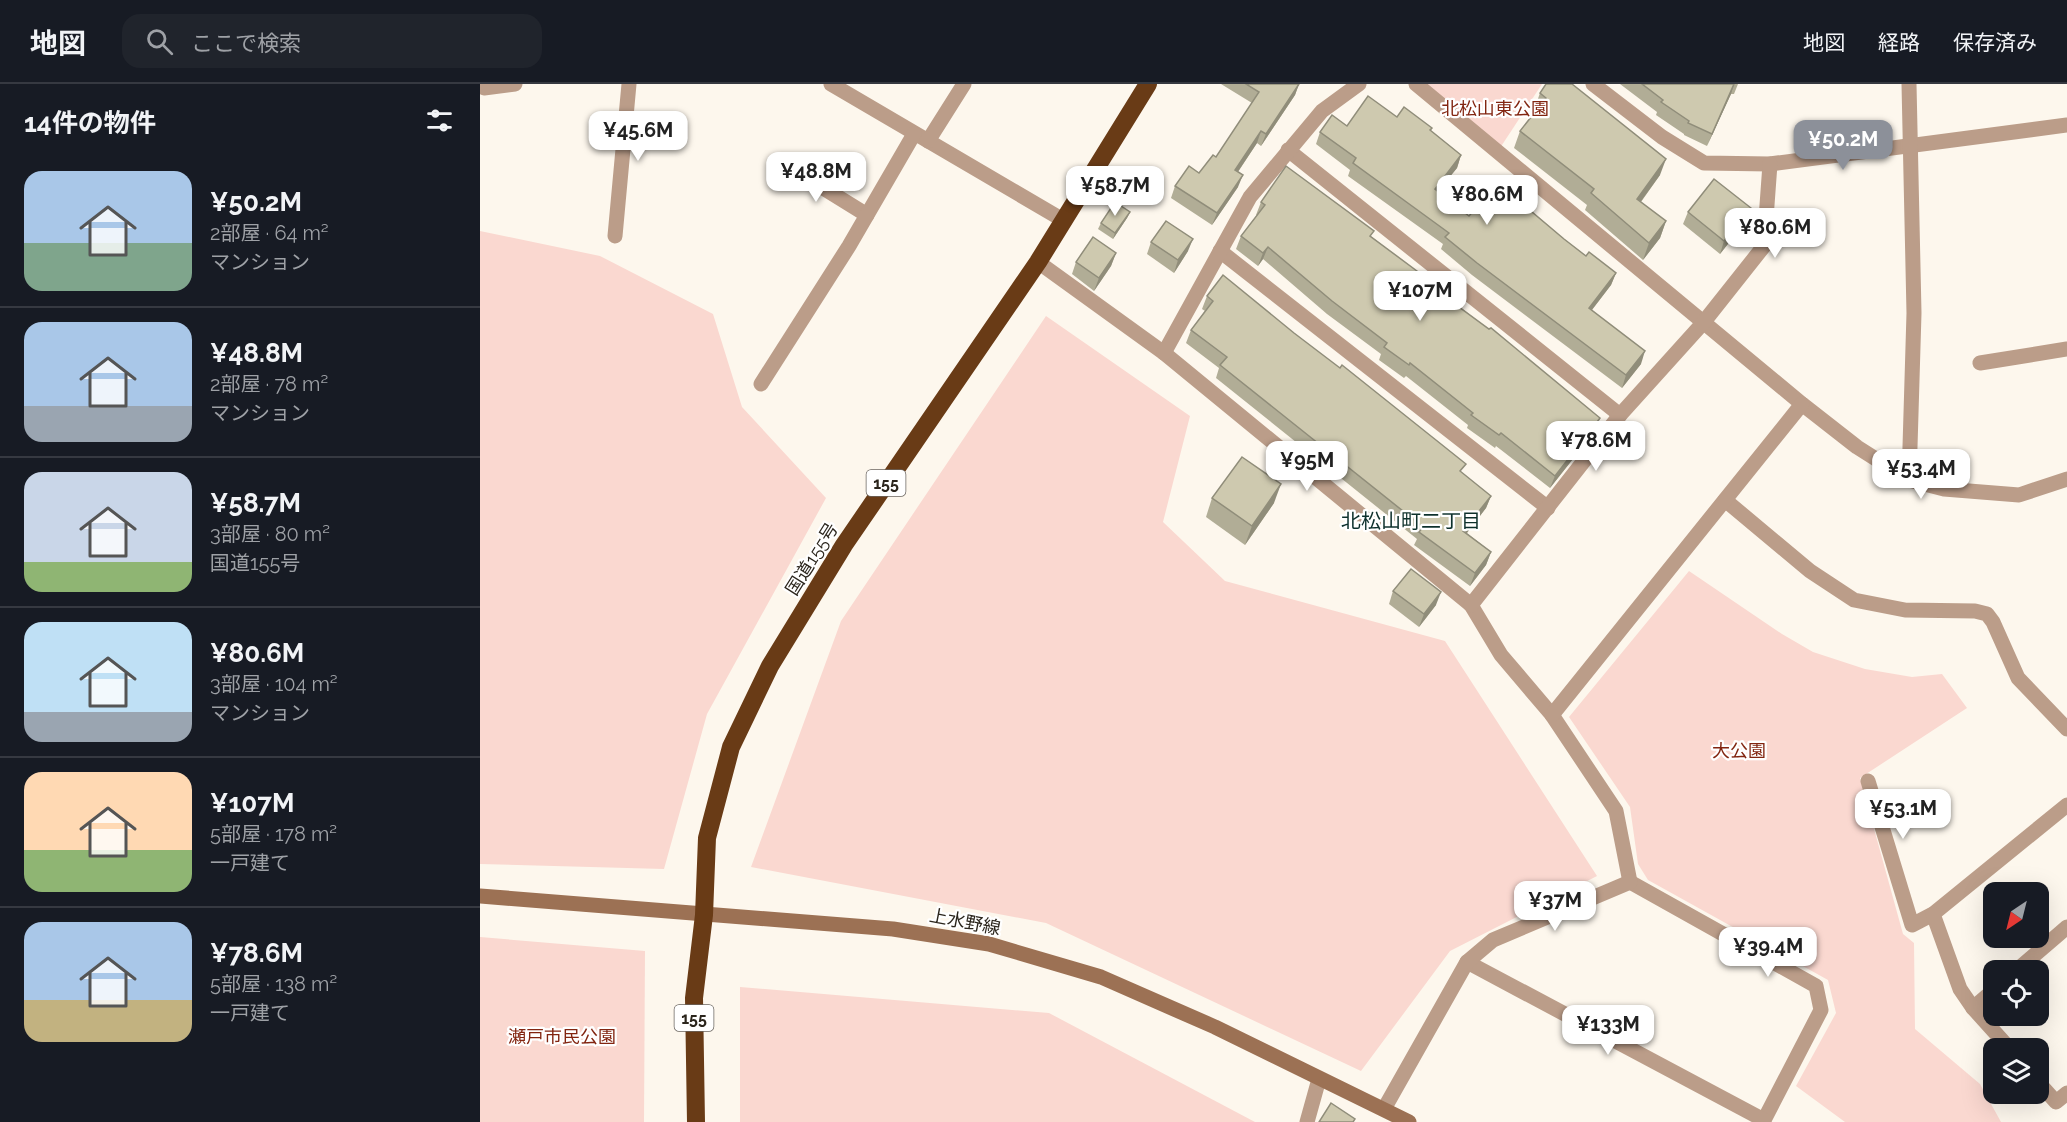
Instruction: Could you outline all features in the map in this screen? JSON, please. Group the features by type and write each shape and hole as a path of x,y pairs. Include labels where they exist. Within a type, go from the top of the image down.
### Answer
{"highway":[{"name":"国道155号","path":"696,1122 694,998 704,915 707,838 731,747 770,666 844,546 1038,262 1148,84"}],"street":[{"path":"483,84 484,88 515,84"},
{"path":"615,236 628,84"},
{"path":"831,84 1064,220"},
{"path":"928,141 964,84"},
{"path":"1164,353 1250,197 1322,111 1359,84"},
{"path":"1416,84 1802,404 1857,447 1909,480 1944,489 2019,495 2067,479"},
{"path":"1593,84 1662,137 1704,163 1770,164 2067,125"},
{"path":"1909,480 1914,313 1910,84"},
{"path":"761,384 914,134"},
{"path":"1288,150 1620,415"},
{"path":"783,163 867,214"},
{"path":"1472,605 1620,415 1703,323 1764,246 1770,164"},
{"path":"1220,251 1548,507"},
{"path":"1038,262 1164,353 1472,605 1501,655 1552,715 1616,810 1630,882 1816,986 1821,1010 1763,1121 1467,962"},
{"path":"1980,363 2067,349"},
{"path":"1552,715 1802,404"},
{"path":"1725,500 1810,571 1854,600 1905,610 1975,611 1987,614 1993,622 2018,678 2067,729"},
{"path":"1868,781 1912,925 1933,914 2067,804"},
{"path":"1384,1109 1467,962 1493,940 1630,882"},
{"name":"上水野線","path":"480,896 893,929 989,944 1101,976 1215,1027 1408,1122"},
{"path":"1933,914 1960,989 1973,1008 2000,1038"},
{"path":"2029,960 2067,927"},
{"path":"1973,1008 1983,999"},
{"path":"1307,1122 1319,1079"},
{"path":"2049,1094 2056,1102 2067,1094"}],"green space":[{"name":"北松山東公園","path":"1422,84 1542,84 1500,148"},
{"path":"480,231 600,256 713,314 742,407 826,498 707,714 664,869 480,864"},
{"path":"1046,316 1190,416 1163,522 1225,581 1445,641 1597,876 1450,951 1361,1071 1046,923 751,867 841,621"},
{"name":"大公園","path":"1689,571 1782,634 1813,652 1865,669 1912,677 1942,674 1967,708 1860,778 1903,934 1914,943 1915,1029 1980,1084 1983,1089 1983,1104 1991,1104 2001,1122 1845,1122 1796,1086 1836,1013 1828,980 1648,880 1638,864 1630,807 1569,717"},
{"name":"瀬戸市民公園","path":"480,937 645,951 644,1122 480,1122"},
{"path":"740,987 1049,1013 1255,1122 740,1122"}],"building":[{"path":"1246,84 1299,84 1266,134 1261,131 1235,170 1243,175 1217,213 1175,186 1189,166 1199,173 1213,155 1216,157 1259,92"},
{"path":"1546,84 1572,84 1666,159 1637,199 1666,221 1649,243 1591,193 1594,189 1520,131 1546,98 1540,93"},
{"path":"1642,84 1734,84 1712,134 1688,123 1689,121 1661,102 1663,100"},
{"path":"1368,96 1397,117 1404,107 1432,128 1430,130 1461,155 1435,189 1469,216 1501,179 1523,198 1519,201 1564,239 1586,256 1589,252 1616,273 1589,308 1645,351 1626,375 1477,263 1445,237 1449,233 1353,163 1356,158 1320,132 1332,115 1347,126"},
{"path":"1286,166 1374,231 1370,236 1429,280 1457,303 1455,304 1489,329 1491,328 1600,418 1555,476 1501,433 1499,435 1471,415 1473,413 1410,363 1409,365 1384,347 1387,343 1332,301 1268,247 1263,253 1241,236 1265,205 1261,202"},
{"path":"1714,179 1751,208 1724,241 1688,212"},
{"path":"1115,202 1130,212 1115,233 1101,223"},
{"path":"1166,221 1193,239 1178,260 1151,242"},
{"path":"1093,237 1116,253 1099,278 1076,262"},
{"path":"1223,275 1294,333 1340,368 1342,365 1466,464 1460,471 1491,496 1463,531 1491,552 1475,573 1419,532 1423,527 1220,365 1227,357 1191,330 1213,301 1207,296"},
{"path":"1242,457 1281,484 1252,526 1212,498"},
{"path":"1411,569 1441,592 1424,614 1393,591"},
{"path":"1331,1103 1355,1119 1353,1122 1319,1122"}],"district":[{"name":"北松山町二丁目","path":"1411,521"}]}
